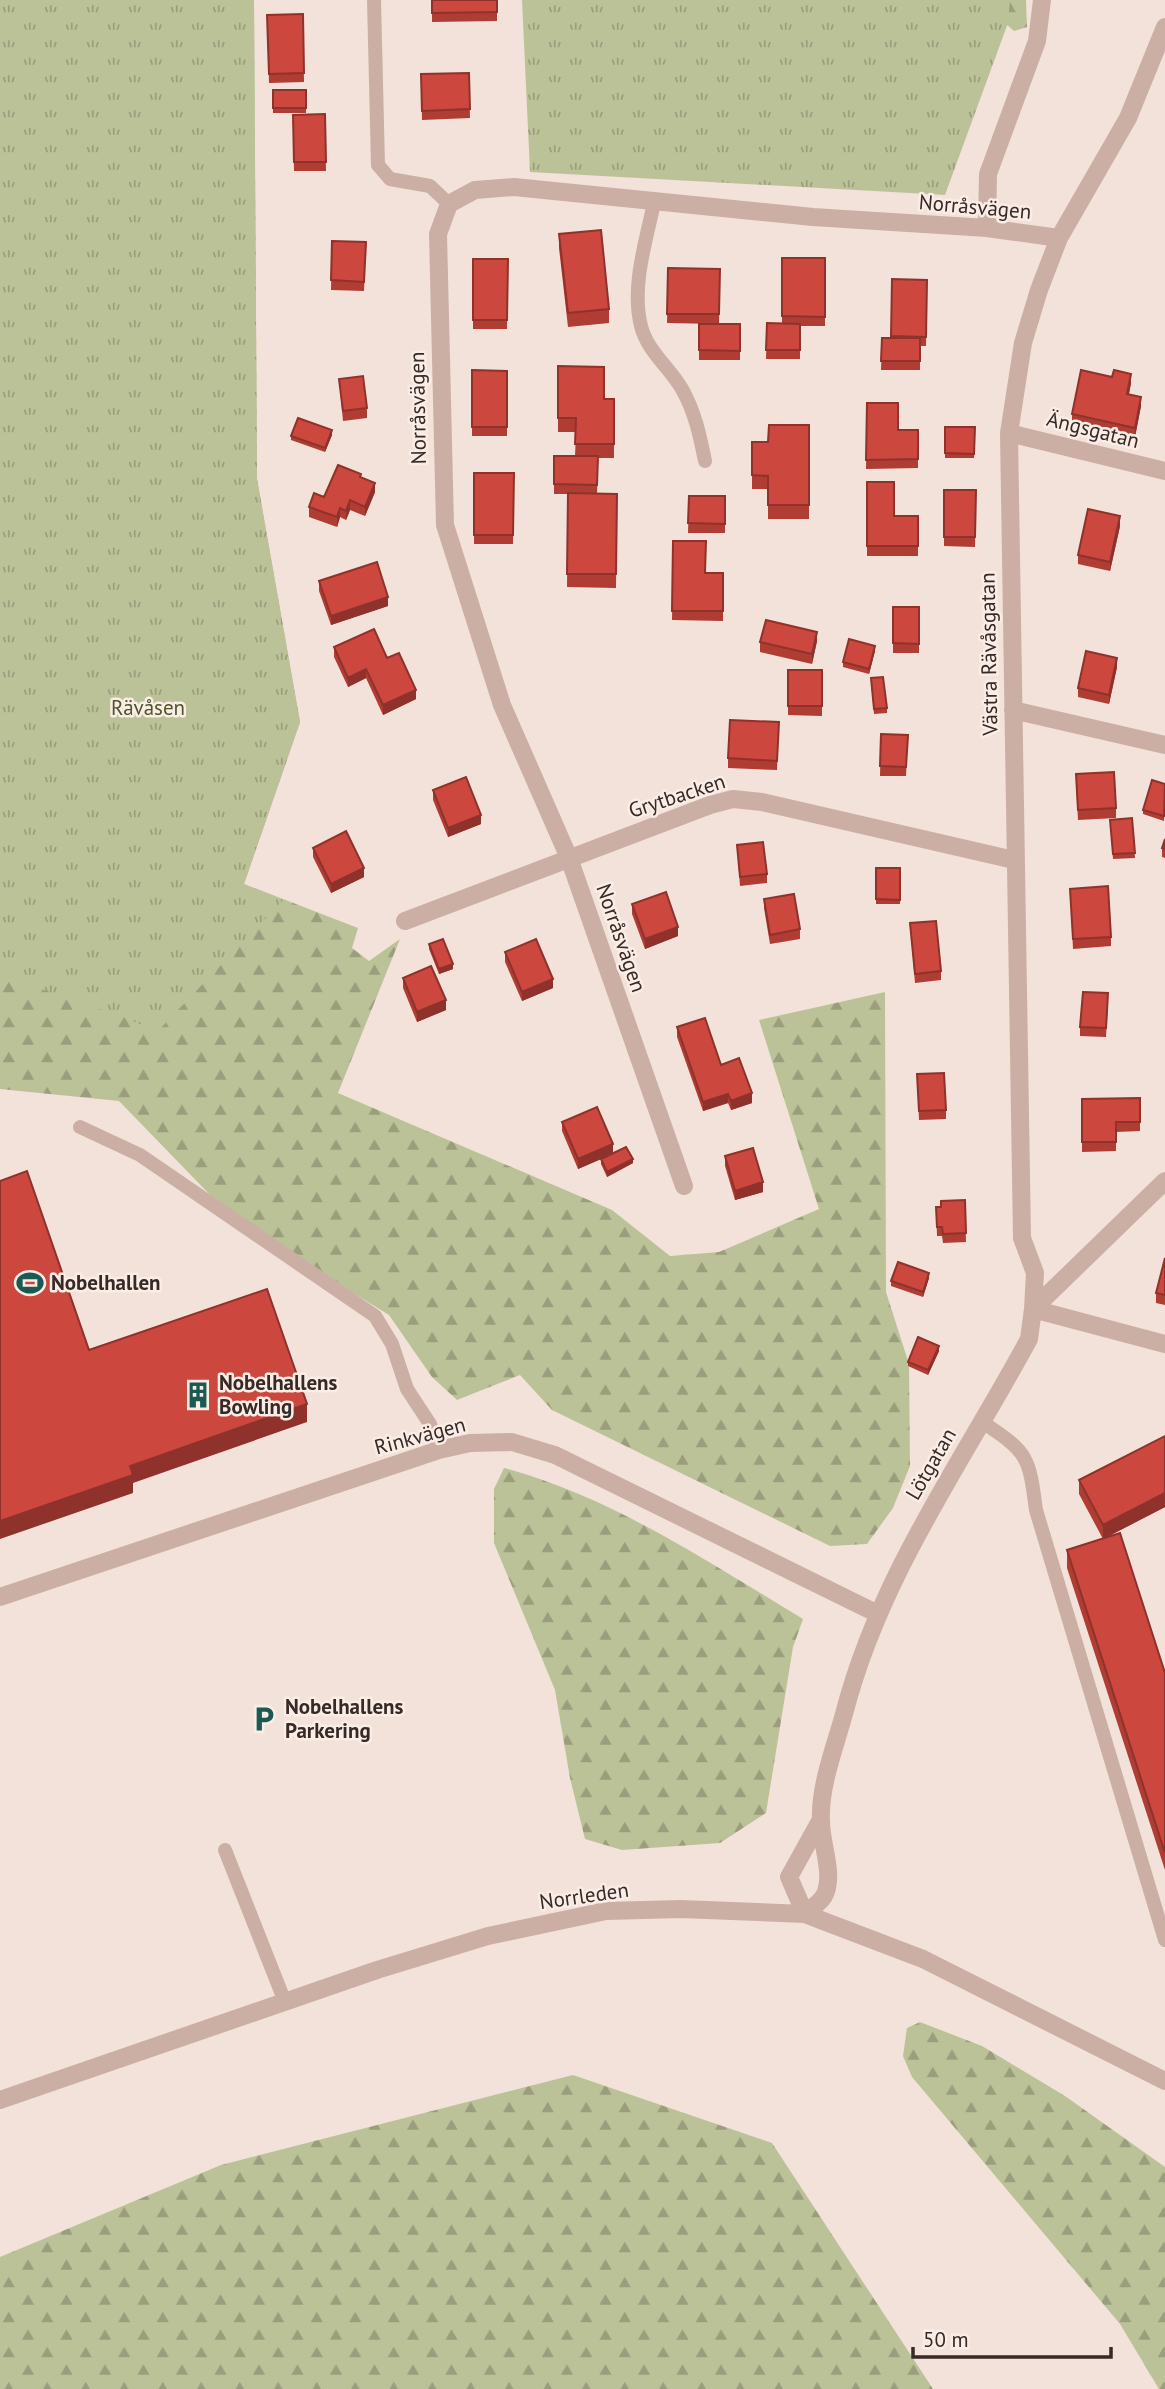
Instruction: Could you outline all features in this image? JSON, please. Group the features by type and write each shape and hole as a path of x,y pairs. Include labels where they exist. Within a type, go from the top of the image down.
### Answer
{"street":[{"path":"987,228 988,174 1037,41 1042,0"},
{"name":"Västra Rävåsgatan","path":"1033,1309 1035,1273 1022,1238 1009,433 1023,343 1059,238 1128,118 1165,27"},
{"name":"Norråsvägen","path":"684,1186 569,858 515,741 445,525 438,234 449,204 475,190 514,187 654,203 939,227 987,228 1059,238"},
{"name":"Ängsgatan","path":"1009,433 1165,471"},
{"path":"1013,710 1165,745"},
{"name":"Grytbacken","path":"405,921 733,799 762,802 1014,860"},
{"path":"1033,1309 1165,1181"},
{"path":"1033,1309 1165,1344"},
{"name":"Lötgatan","path":"820,1821 789,1877 805,1914 825,1895 827,1869 820,1821 827,1778 853,1679 876,1613 924,1521 1029,1339 1033,1309"},
{"name":"Rinkvägen","path":"0,1597 439,1450 470,1443 512,1442 555,1455 876,1613"},
{"name":"Norrleden","path":"0,2100 285,2002 488,1936 606,1912 681,1909 805,1914 935,1964 1165,2081"}],"lane":[{"path":"374,0 379,165 390,179 430,186 449,204"},
{"path":"654,203 642,259 637,308 642,330 681,388 697,419 705,461"},
{"path":"80,1127 140,1155 375,1316 392,1344 407,1389 430,1424 439,1450"},
{"path":"982,1422 1019,1447 1026,1458 1036,1510 1165,1940"},
{"path":"225,1850 285,2002"}],"green space":[{"path":"0,0 254,0 257,479 300,722 244,884 358,928 352,948 369,961 400,939 338,1093 612,1210 670,1256 719,1252 819,1209 759,1020 885,992 886,1292 909,1364 910,1466 893,1508 867,1544 830,1546 552,1410 520,1375 457,1400 432,1377 389,1315 269,1241 215,1200 119,1101 0,1089"},
{"name":"Rävåsen","path":"0,0 254,0 257,479 300,722 244,884 283,900 157,1032 126,1018 0,975"},
{"path":"522,0 1010,0 1008,23 945,195 530,172"},
{"path":"978,0 1026,0 1027,27 1014,31"},
{"path":"504,1468 544,1480 621,1513 803,1619 793,1647 766,1813 720,1843 622,1850 585,1839 570,1778 555,1690 494,1543 494,1489"},
{"path":"920,2022 982,2046 1065,2096 1165,2167 1165,2389 1159,2389 1120,2324 912,2077 903,2056 907,2028"},
{"path":"573,2075 772,2143 933,2389 0,2389 0,2257 221,2165"}],"building":[{"path":"432,0 497,0 497,12 432,13"},
{"path":"303,14 304,73 269,74 267,15"},
{"path":"469,73 470,109 422,111 421,74"},
{"path":"273,90 306,90 306,108 273,108"},
{"path":"325,114 326,162 294,162 293,115"},
{"path":"601,230 609,309 568,313 559,234"},
{"path":"332,241 366,242 364,282 331,280"},
{"path":"782,258 825,258 825,317 782,316"},
{"path":"473,259 508,259 507,320 473,320"},
{"path":"668,268 720,269 719,314 667,314"},
{"path":"892,279 927,280 926,337 891,336"},
{"path":"767,323 800,324 800,350 766,350"},
{"path":"699,324 740,324 740,351 699,350"},
{"path":"882,338 920,338 920,361 881,361"},
{"path":"558,366 604,367 604,399 614,399 614,444 575,444 576,418 558,418"},
{"path":"472,370 507,371 507,427 472,427"},
{"path":"1081,370 1112,377 1114,370 1131,374 1127,394 1141,397 1135,428 1072,414"},
{"path":"363,376 367,408 343,411 339,379"},
{"path":"867,403 898,403 898,430 918,430 918,459 866,460"},
{"path":"298,418 332,430 325,448 291,436"},
{"path":"769,425 809,425 809,505 768,505 768,476 752,475 752,442 768,442"},
{"path":"945,427 975,427 974,454 945,453"},
{"path":"554,456 598,456 597,485 554,484"},
{"path":"338,465 375,483 365,507 350,500 346,511 340,508 337,517 309,507 314,493 324,497"},
{"path":"474,473 514,473 513,535 474,535"},
{"path":"867,482 894,482 894,516 918,516 918,546 867,546"},
{"path":"944,490 976,490 975,537 944,537"},
{"path":"568,493 617,494 616,574 567,574"},
{"path":"689,496 725,496 725,524 688,523"},
{"path":"1088,509 1120,516 1110,562 1078,555"},
{"path":"673,541 706,541 705,573 723,573 723,611 672,611"},
{"path":"377,562 388,597 331,616 319,581"},
{"path":"893,607 919,607 919,644 893,643"},
{"path":"766,620 817,632 812,654 760,642"},
{"path":"374,629 387,658 399,653 416,690 383,705 366,669 348,678 334,647"},
{"path":"849,639 875,646 869,669 843,662"},
{"path":"1086,651 1117,658 1109,695 1078,688"},
{"path":"788,670 822,670 822,706 788,706"},
{"path":"883,677 887,708 874,709 871,678"},
{"path":"730,720 779,722 777,761 728,758"},
{"path":"881,734 908,735 906,767 880,766"},
{"path":"1114,772 1116,808 1078,810 1076,774"},
{"path":"466,777 481,815 448,828 433,790"},
{"path":"1152,780 1165,784 1164,816 1143,810"},
{"path":"1132,818 1135,853 1113,854 1110,820"},
{"path":"346,831 364,868 331,884 313,848"},
{"path":"763,842 767,874 740,877 737,845"},
{"path":"876,868 900,868 900,900 876,899"},
{"path":"1108,886 1111,937 1073,939 1070,889"},
{"path":"666,892 678,927 645,939 632,904"},
{"path":"794,894 800,929 770,935 764,899"},
{"path":"936,921 941,971 915,974 910,923"},
{"path":"443,939 453,964 439,969 429,944"},
{"path":"536,939 553,979 522,992 505,952"},
{"path":"431,966 446,1000 417,1012 403,978"},
{"path":"1083,992 1108,993 1106,1028 1080,1027"},
{"path":"705,1018 721,1065 739,1058 752,1093 731,1101 728,1094 703,1102 677,1027"},
{"path":"944,1073 946,1110 919,1111 917,1074"},
{"path":"1140,1098 1140,1122 1116,1122 1116,1142 1082,1142 1082,1099"},
{"path":"597,1107 613,1144 578,1159 562,1122"},
{"path":"626,1147 633,1159 607,1172 601,1159"},
{"path":"753,1148 763,1182 735,1191 725,1156"},
{"path":"27,1171 89,1350 267,1289 307,1404 130,1466 133,1475 0,1521 0,1181"},
{"path":"965,1200 966,1233 943,1234 942,1227 937,1227 936,1207 941,1207 941,1201"},
{"path":"1165,1258 1165,1295 1156,1293"},
{"path":"898,1262 929,1273 923,1292 891,1281"},
{"path":"918,1337 939,1346 928,1370 908,1362"},
{"path":"1165,1436 1165,1493 1103,1525 1079,1480"},
{"path":"1120,1533 1165,1673 1165,1853 1067,1550"}],"place":[{"name":"Nobelhallen","path":"30,1283"},
{"name":"Nobelhallens Bowling","path":"198,1395"},
{"name":"Nobelhallens Parkering","path":"264,1719"}]}
